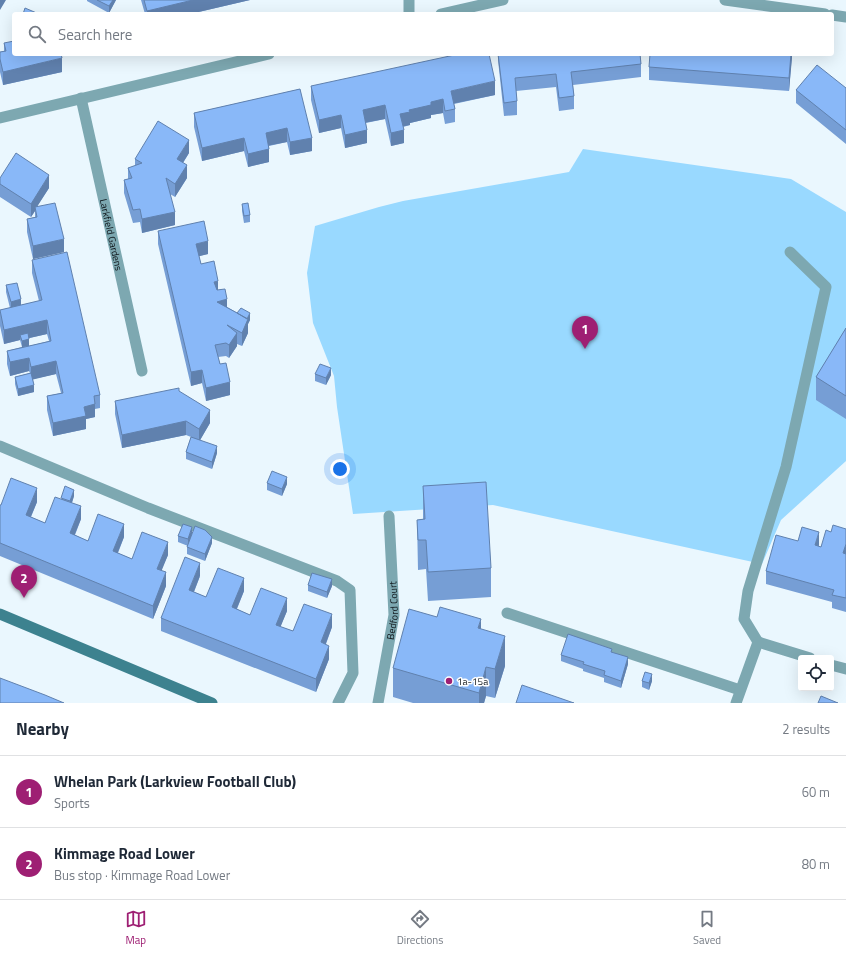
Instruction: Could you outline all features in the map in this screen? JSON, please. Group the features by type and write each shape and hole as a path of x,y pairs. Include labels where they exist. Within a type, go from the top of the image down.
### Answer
{"main road":[{"path":"0,614 212,703"}],"street":[{"path":"409,0 409,12"},
{"path":"450,12 503,0"},
{"path":"725,0 811,12"},
{"path":"834,15 846,17"},
{"path":"0,118 260,56"},
{"name":"Larkfield Gardens","path":"81,98 142,371"},
{"path":"790,252 826,287 786,467 748,591 744,619 758,642 800,655"},
{"path":"0,446 148,508 337,581 350,590 353,673 338,703"},
{"name":"Bedford Court","path":"378,703 394,615 389,516"},
{"path":"507,613 740,690"},
{"path":"736,703 758,642"},
{"path":"834,666 846,669"}],"shaded area":[{"path":"583,149 791,179 846,212 846,461 781,520 762,564 493,505 353,514 337,407 334,376 313,323 307,273 315,226 403,201 569,172"}],"building":[{"path":"97,0 113,0 109,6"},
{"path":"144,0 193,0 147,11"},
{"path":"25,8 34,12 24,12"},
{"path":"12,41 12,56 62,56 62,58 3,72 0,52 6,51 4,43"},
{"path":"450,56 489,56 495,81 451,91 455,109 445,111 443,99 431,102 431,105 409,110 410,112 400,114 404,130 391,133 385,105 363,110 367,130 345,135 341,115 319,120 311,86"},
{"path":"498,56 640,56 641,64 571,72 574,96 559,98 556,74 515,78 517,101 504,103"},
{"path":"650,56 791,56 789,78 649,67"},
{"path":"817,65 846,88 846,130 796,90"},
{"path":"300,89 312,138 290,142 287,128 266,133 269,149 248,154 244,138 202,148 194,113"},
{"path":"158,121 189,140 177,159 187,165 175,184 166,178 175,212 142,219 140,209 133,210 124,180 132,178 128,168 142,163 135,159"},
{"path":"16,153 49,175 31,204 0,184 0,178"},
{"path":"55,203 64,239 33,246 27,219 37,217 35,207"},
{"path":"248,203 250,215 244,216 242,204"},
{"path":"204,221 208,241 196,244 201,264 214,261 218,281 214,282 217,290 225,289 227,299 217,302 248,319 242,333 227,325 237,333 229,345 226,343 215,345 220,364 226,363 230,382 206,388 202,370 191,372 158,231"},
{"path":"67,252 100,395 94,396 95,404 84,407 86,416 53,423 47,396 63,393 56,361 31,367 29,358 10,362 7,351 51,341 47,320 4,330 0,310 42,300 32,260"},
{"path":"17,283 21,299 11,302 6,285"},
{"path":"241,308 250,313 247,319 237,313"},
{"path":"846,328 846,396 816,377"},
{"path":"28,333 29,339 22,341 20,335"},
{"path":"320,364 331,368 326,378 315,374"},
{"path":"31,373 34,385 18,389 15,377"},
{"path":"179,388 179,391 210,410 199,429 186,421 122,435 115,401"},
{"path":"191,437 217,446 212,462 186,452"},
{"path":"272,471 287,477 282,489 267,483"},
{"path":"11,478 37,488 26,515 45,523 55,497 81,506 70,533 88,541 98,514 124,524 113,551 132,559 142,532 168,542 157,569 166,572 153,606 0,543 0,505"},
{"path":"486,482 491,568 428,572 426,540 418,540 417,520 425,519 423,486"},
{"path":"65,486 74,490 70,501 61,498"},
{"path":"183,524 192,527 188,539 178,536"},
{"path":"833,525 846,529 846,544 843,553 846,554 846,598 832,595 834,590 766,571 776,535 798,541 802,527 819,532 815,545 821,547 826,530 831,532"},
{"path":"195,526 205,530 212,537 205,554 187,547"},
{"path":"185,557 200,563 189,590 206,597 218,568 244,578 232,607 250,615 261,588 287,598 276,625 293,631 304,604 332,614 321,642 329,646 316,679 161,618"},
{"path":"312,573 332,579 327,592 308,585"},
{"path":"440,607 481,619 478,628 505,636 495,669 486,667 479,693 393,668 409,609 437,617"},
{"path":"568,634 612,649 611,652 628,657 621,681 604,675 605,671 583,664 584,662 561,655"},
{"path":"645,672 652,674 649,683 642,681"},
{"path":"0,678 45,695 64,703 0,703"},
{"path":"522,685 574,703 516,703"},
{"path":"821,696 838,703 818,703"}],"place":[{"name":"Whelan Park (Larkview Football Club)","path":"585,349"},
{"name":"Kimmage Road Lower","path":"24,598"},
{"name":"1a-15a","path":"449,681"}]}
